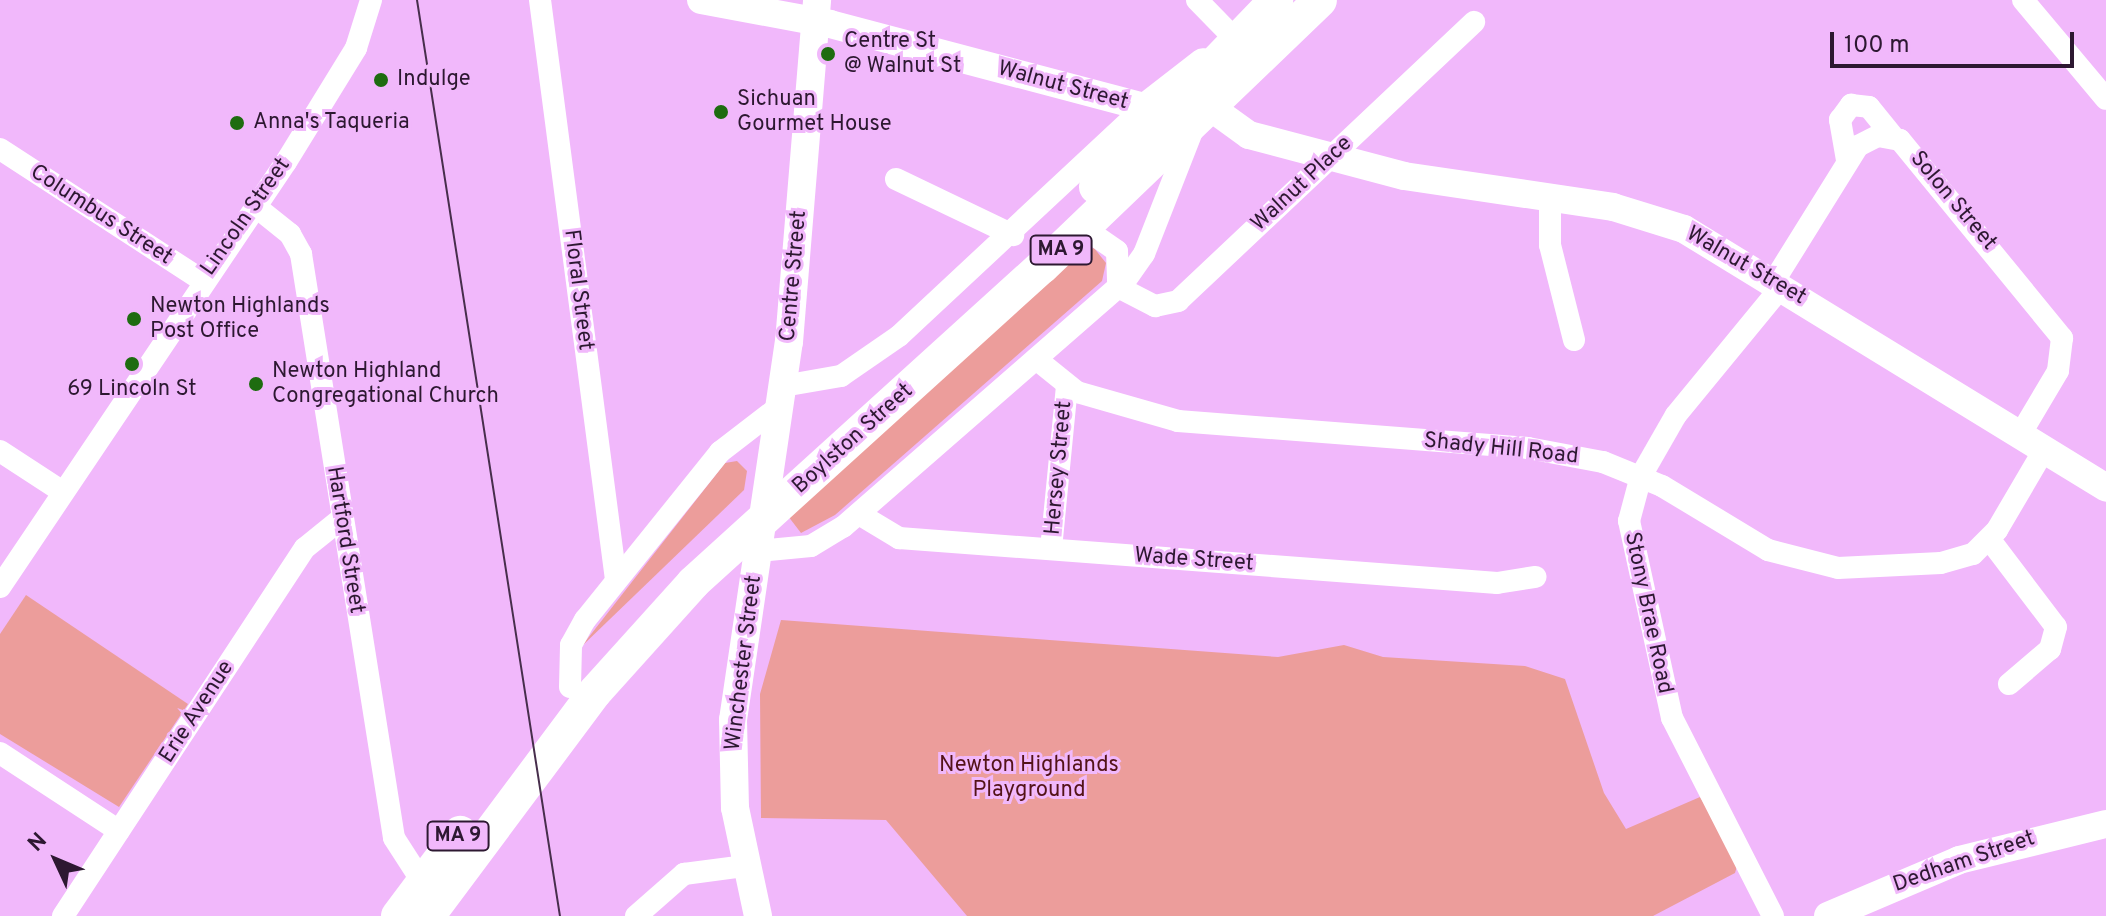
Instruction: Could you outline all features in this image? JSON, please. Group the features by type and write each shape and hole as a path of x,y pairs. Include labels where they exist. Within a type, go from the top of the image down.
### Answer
{"highway":[{"name":"Boylston Street","path":"428,916 521,771 570,687 648,597 1062,221 1276,0"},
{"name":"Boylston Street","path":"398,916 521,771 572,723 653,625 748,547 796,491 1084,228 1320,0"}],"main road":[{"name":"Walnut Street","path":"701,0 816,11 1145,107"},
{"name":"Centre Street","path":"748,547 782,396 816,11"},
{"path":"1145,107 1236,40"},
{"name":"Walnut Street","path":"1203,114 1249,135 1442,185 1550,198 1667,222 1778,283 2106,488"},
{"name":"Winchester Street","path":"748,547 732,737 745,866 758,916"},
{"name":"Dedham Street","path":"1828,916 1959,860 2106,824"}],"street":[{"name":"Lincoln Street","path":"0,587 202,280 255,206 356,48 371,0"},
{"name":"Floral Street","path":"540,0 616,580"},
{"path":"1197,0 1236,40"},
{"path":"2023,0 2106,99"},
{"name":"Walnut Place","path":"1118,287 1151,306 1178,301 1474,22"},
{"path":"1847,160 1840,120 1851,105 1869,107 1893,137"},
{"path":"570,687 574,637 720,452 782,396 853,370 1013,235 1145,107"},
{"path":"748,547 811,546 859,514 1118,287 1144,254 1203,114"},
{"name":"Solon Street","path":"1778,283 1847,160 1864,141 1893,137 2062,338 2058,371 2020,435"},
{"name":"Columbus Street","path":"4,161 202,280"},
{"path":"896,179 1013,235"},
{"path":"1550,198 1550,245 1574,340"},
{"name":"Hartford Street","path":"255,206 290,234 301,254 394,838 423,883"},
{"path":"1084,228 1115,247 1118,287"},
{"name":"Stony Brae Road","path":"1773,916 1665,698 1629,521 1641,476 1705,374 1778,283"},
{"name":"Shady Hill Road","path":"1036,359 1067,387 1178,421 1528,448 1641,476 1761,546 1818,565 1941,563 1990,540"},
{"name":"Hersey Street","path":"1051,549 1067,387"},
{"path":"2009,684 2050,649 2056,627 1990,540 2044,450"},
{"path":"0,451 63,492"},
{"name":"Wade Street","path":"859,514 899,538 1497,583 1536,577"},
{"name":"Erie Avenue","path":"63,916 305,548 341,519"},
{"path":"0,753 119,831"},
{"path":"636,916 684,874 745,866"}],"green space":[{"path":"1094,248 1106,263 1102,281 835,515 801,533 788,516 1079,253"},
{"path":"737,461 747,471 744,490 581,647 725,463"},
{"path":"26,595 188,704 119,807 0,734 0,634"},
{"name":"Newton Highlands Playground","path":"781,620 1278,657 1344,645 1383,657 1525,666 1565,679 1604,793 1626,829 1700,797 1739,859 1735,873 1653,916 967,916 886,820 761,818 760,694"}],"tram line":[{"path":"417,0 560,916"}],"place":[{"name":"Centre St @ Walnut St","path":"828,54"},
{"name":"Indulge","path":"381,80"},
{"name":"Sichuan Gourmet House","path":"721,112"},
{"name":"Anna's Taqueria","path":"237,123"},
{"name":"Newton Highlands Post Office","path":"134,319"},
{"name":"69 Lincoln St","path":"132,364"},
{"name":"Newton Highland Congregational Church","path":"256,384"}]}
